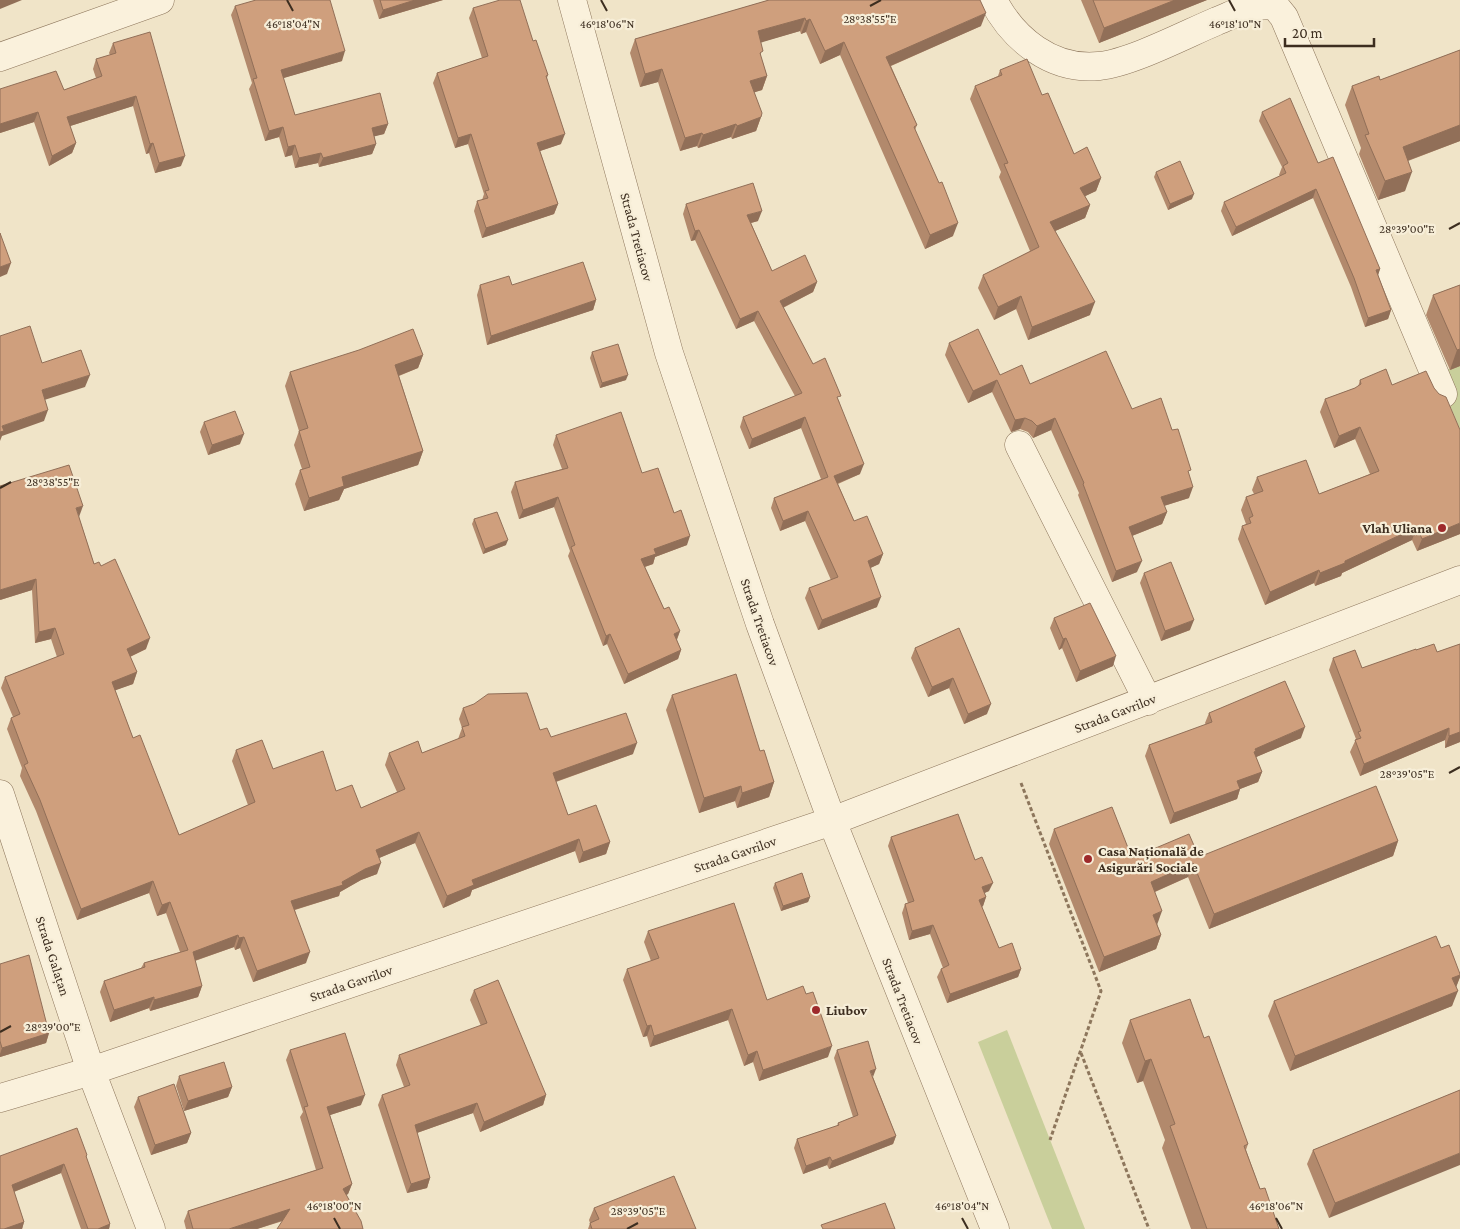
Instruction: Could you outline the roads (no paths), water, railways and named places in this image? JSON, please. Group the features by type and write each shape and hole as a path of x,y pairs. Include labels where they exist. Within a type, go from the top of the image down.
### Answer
{"street":[{"path":"0,57 160,0"},
{"name":"Strada Tretiacov","path":"572,0 669,353 760,624 832,821 995,1229"},
{"path":"993,0 1003,19 1015,34 1032,47 1055,60 1084,66 1100,66 1125,59 1252,7 1268,4 1275,6 1284,16 1443,394"},
{"path":"1019,446 1148,701"},
{"name":"Strada Gavrilov","path":"0,1098 91,1070 832,821 1460,580"},
{"name":"Strada Galațan","path":"0,794 91,1070 151,1229"}],"place":[{"name":"Vlah Uliana","path":"1442,528"},
{"name":"Casa Națională de Asigurări Sociale","path":"1088,859"},
{"name":"Liubov","path":"816,1010"}]}
